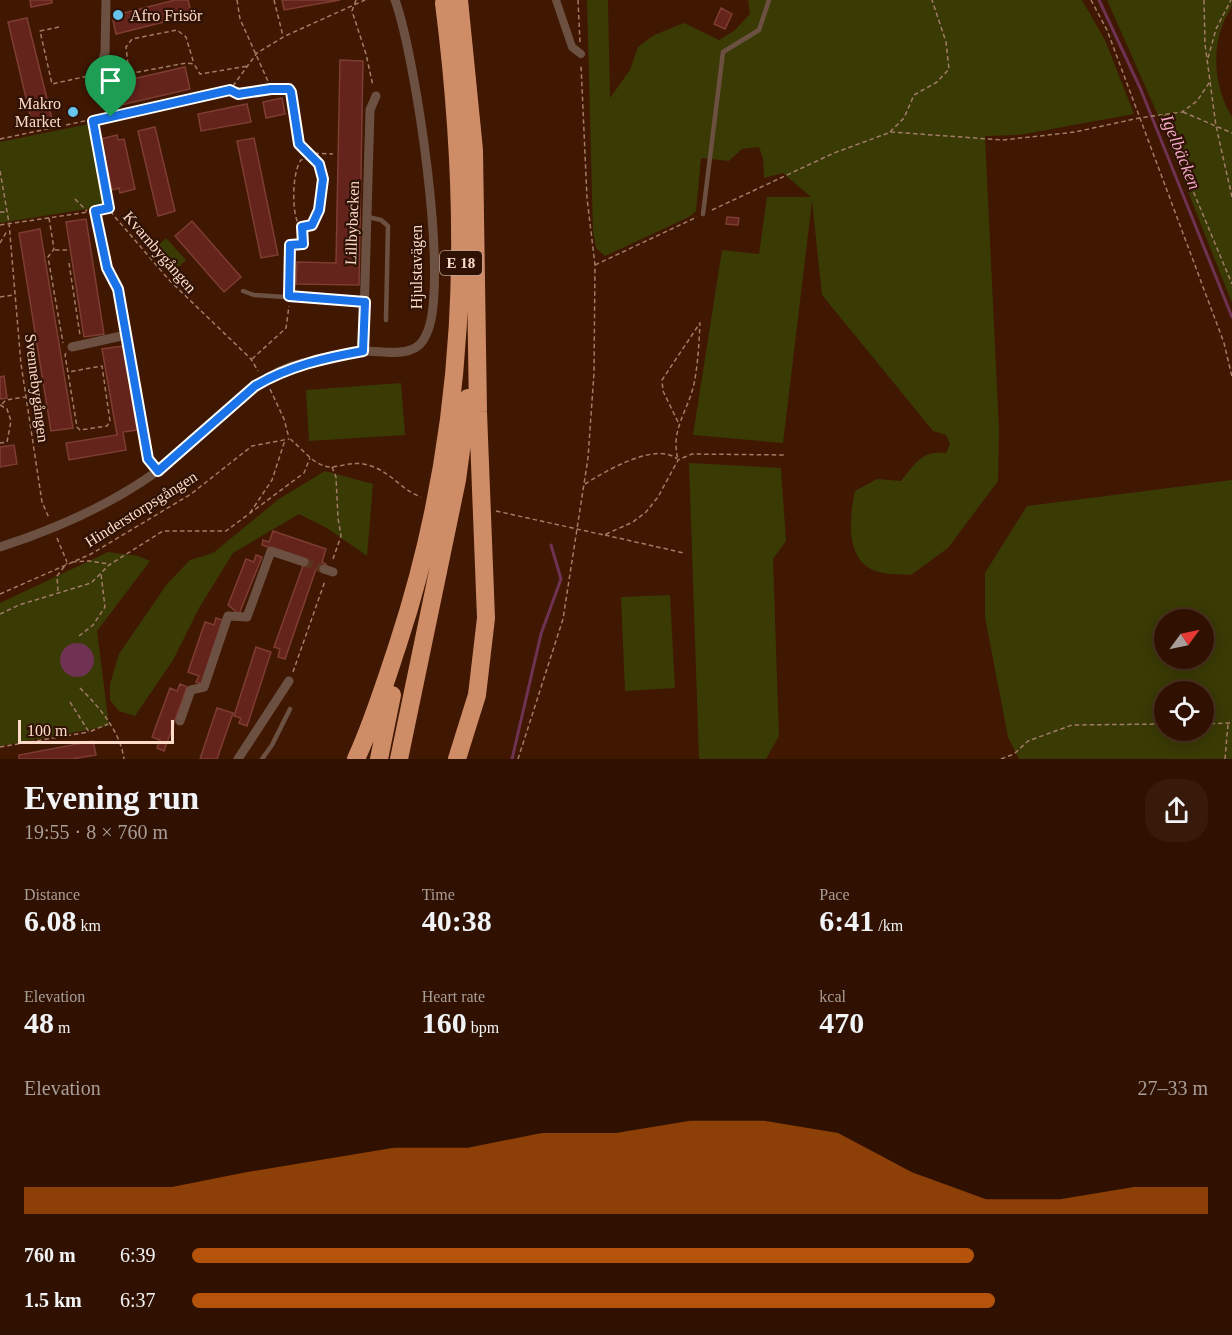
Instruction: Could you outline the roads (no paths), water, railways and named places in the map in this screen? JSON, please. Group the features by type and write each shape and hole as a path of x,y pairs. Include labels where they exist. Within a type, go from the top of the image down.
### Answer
{"highway":[{"name":"E 18","path":"399,759 457,480 476,304 474,150 452,2"},
{"name":"E 18","path":"379,759 409,611 434,521 455,379 462,226 452,2"},
{"path":"457,759 477,695 486,618 476,304"},
{"path":"356,759 376,711 409,611"}],"street":[{"path":"98,73 105,53 106,0"},
{"name":"Hjulstavägen","path":"0,546 45,530 104,504 158,471 255,386 272,376 300,363 363,351 407,352 415,349 428,333 433,311 432,220 411,55 395,0"},
{"path":"556,0 572,48 581,54"},
{"name":"Lillbybacken","path":"363,351 370,110 376,96"},
{"path":"107,268 118,289 148,459 158,471"},
{"path":"77,346 126,335"},
{"path":"180,721 191,690 204,687 228,616 247,617 271,551 304,562"},
{"path":"238,759 289,681"}],"lane":[{"path":"703,214 723,52 759,30 769,0"},
{"path":"368,217 381,220 388,226 386,320"},
{"path":"243,291 254,296 289,296 365,302"},
{"path":"262,759 272,745 290,709"}],"waterway":[{"name":"Igelbäcken","path":"1099,0 1141,90 1232,317"},
{"path":"512,759 541,634 561,579 551,545"}],"tunnel":[{"path":"304,562 324,569"}],"place":[{"name":"Afro Frisör","path":"118,15"},
{"name":"Makro Market","path":"73,112"}]}
